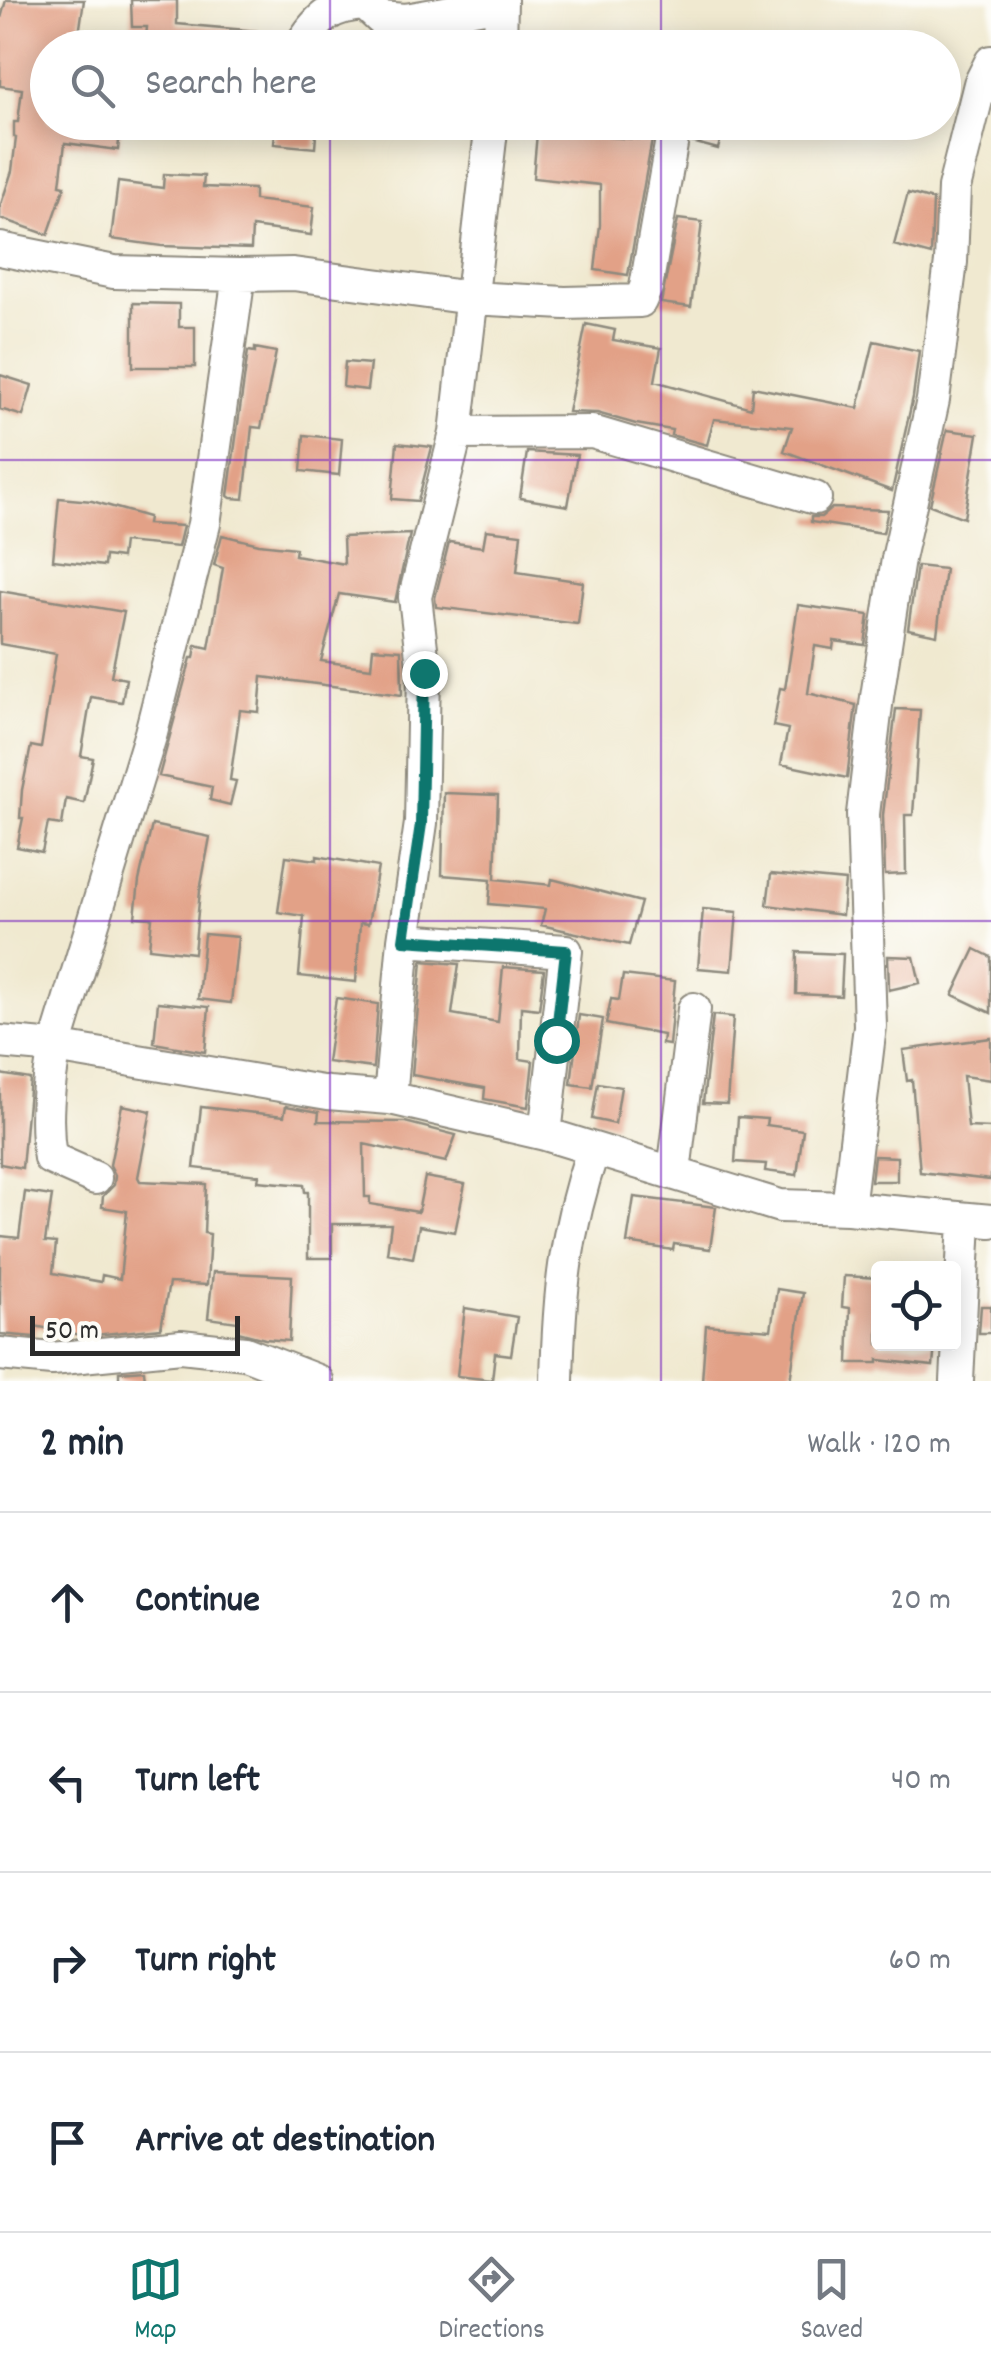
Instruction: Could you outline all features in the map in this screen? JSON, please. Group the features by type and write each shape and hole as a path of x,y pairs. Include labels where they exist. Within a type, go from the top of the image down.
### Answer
{"street":[{"path":"311,30 340,6 365,4 380,18 406,20 501,2 500,30"},
{"path":"848,1208 870,1026 863,814 877,697 898,559 933,400 951,262 954,188 980,84 991,62"},
{"path":"390,1098 404,940 421,824 424,673 415,597 456,434 490,140"},
{"path":"0,249 114,272 293,274 471,298 640,301 646,287 673,140"},
{"path":"96,1178 50,1158 46,1116 55,1047 152,733 204,524 240,275"},
{"path":"456,434 592,432 816,498"},
{"path":"404,940 566,951 544,1134"},
{"path":"674,1172 694,1009"},
{"path":"0,1042 55,1047 328,1093 390,1098 544,1134 780,1206 848,1208 978,1221 957,1381"},
{"path":"557,1381 564,1254 593,1150"},
{"path":"0,1354 112,1367 181,1346 246,1353 317,1381"}],"building":[{"path":"6,0 84,0 80,30 30,30 30,140 119,140 118,150 65,143 60,185 65,186 48,235 0,218 12,171 14,122 18,122 22,89 0,86 0,22"},
{"path":"131,0 177,0 177,24 246,30 147,30 132,27"},
{"path":"274,140 316,140 315,148 274,144"},
{"path":"536,140 652,140 628,275 595,270 600,185 533,178"},
{"path":"692,140 720,140 718,149"},
{"path":"164,174 204,176 203,187 254,189 254,200 314,207 311,235 252,227 251,249 162,246 111,239 118,182 163,188"},
{"path":"908,193 933,200 931,255 894,245"},
{"path":"678,219 702,222 691,307 661,303"},
{"path":"133,303 179,304 179,327 195,327 195,367 133,367"},
{"path":"586,324 615,330 613,340 661,348 655,381 751,408 753,387 858,408 874,341 919,351 892,491 784,451 792,427 714,419 707,445 671,435 672,430 597,413 568,412"},
{"path":"255,348 276,352 261,428 252,427 244,499 231,498 228,496 248,351 255,352"},
{"path":"345,362 370,364 367,390 343,387"},
{"path":"0,375 32,385 23,416 0,409"},
{"path":"947,430 978,434 964,518 930,505"},
{"path":"304,435 342,439 339,475 301,471"},
{"path":"397,443 432,447 418,501 392,499"},
{"path":"527,452 577,455 568,506 520,498"},
{"path":"59,498 92,501 148,517 147,524 183,526 178,547 123,542 121,558 105,556 104,566 53,560"},
{"path":"832,508 888,510 883,533 811,522 811,517 821,517"},
{"path":"486,530 521,534 517,572 583,582 578,624 436,607 449,542 483,547"},
{"path":"410,534 395,602 339,594 321,661 371,668 373,648 401,650 402,695 262,677 259,712 240,710 230,780 236,781 230,805 210,800 212,787 159,776 196,645 209,648 223,568 214,565 222,535 296,548 295,555 344,564 343,537"},
{"path":"917,566 945,569 937,635 908,629"},
{"path":"0,591 124,612 111,676 126,679 122,702 91,697 81,756 93,758 84,803 66,799 62,825 48,823 42,852 17,847 23,818 22,790 31,746 41,748 56,654 0,644"},
{"path":"798,605 869,615 865,645 834,641 833,649 815,646 808,693 856,705 847,778 781,764 788,729 773,726 780,688 785,689"},
{"path":"896,709 920,710 913,815 905,815 906,874 885,875 883,815"},
{"path":"444,793 498,795 495,879 551,885 552,879 641,902 629,945 541,925 545,909 489,904 491,879 442,875"},
{"path":"152,825 210,837 194,953 149,948 152,918 135,917"},
{"path":"286,856 317,860 317,856 378,867 368,924 360,923 356,982 299,976 304,916 278,912"},
{"path":"771,874 845,881 842,915 767,905"},
{"path":"703,909 737,912 732,971 698,968"},
{"path":"204,934 238,937 231,1003 198,999"},
{"path":"975,949 991,957 991,1013 953,995"},
{"path":"797,952 843,954 841,996 796,994"},
{"path":"888,956 914,957 920,983 889,990"},
{"path":"422,961 459,964 452,1014 498,1022 503,967 544,970 539,1009 521,1007 520,1059 533,1061 528,1107 484,1099 485,1088 412,1075"},
{"path":"623,975 675,981 669,1045 662,1044 663,1035 606,1024 611,999 619,1000"},
{"path":"336,998 378,1004 373,1068 327,1062"},
{"path":"158,1002 209,1007 205,1052 154,1043"},
{"path":"579,1015 603,1019 592,1087 571,1084"},
{"path":"713,1015 733,1017 727,1104 703,1103"},
{"path":"991,1038 991,1080 963,1076 968,1127 991,1128 991,1180 920,1172 912,1080 907,1081 903,1050"},
{"path":"0,1074 30,1079 22,1168 0,1164"},
{"path":"598,1083 621,1087 615,1124 592,1119"},
{"path":"122,1105 151,1111 140,1181 206,1184 204,1233 210,1234 207,1285 169,1283 161,1328 85,1336 35,1326 34,1337 0,1334 0,1236 19,1238 25,1192 52,1196 45,1242 56,1243 53,1273 101,1282 102,1275 120,1279 127,1211 102,1207 103,1196 114,1185 110,1165"},
{"path":"286,1106 319,1112 318,1121 405,1122 456,1135 446,1162 364,1144 365,1197 370,1197 370,1204 418,1212 425,1177 465,1184 455,1232 419,1226 413,1258 387,1253 391,1224 332,1224 332,1258 308,1258 308,1192 304,1185 258,1181 259,1175 194,1168 201,1107 284,1116"},
{"path":"738,1117 767,1119 766,1125 803,1130 797,1175 765,1171 766,1164 735,1162"},
{"path":"874,1156 897,1157 897,1181 871,1181"},
{"path":"634,1197 716,1207 710,1249 674,1244 673,1250 627,1243"},
{"path":"213,1272 292,1276 289,1341 238,1332 238,1322 208,1318"},
{"path":"844,1276 871,1278 871,1351 934,1351 933,1366 878,1360 848,1363 850,1308 842,1307"},
{"path":"777,1289 803,1293 790,1381 702,1381 706,1325 771,1330"},
{"path":"981,1306 991,1306 991,1333 979,1333"},
{"path":"465,1308 517,1317 511,1355 495,1353 492,1380 457,1376"},
{"path":"144,1370 145,1381 119,1381 119,1372"}],"route":[{"path":"424,673 421,824 404,940 566,951 556,1040"}]}
